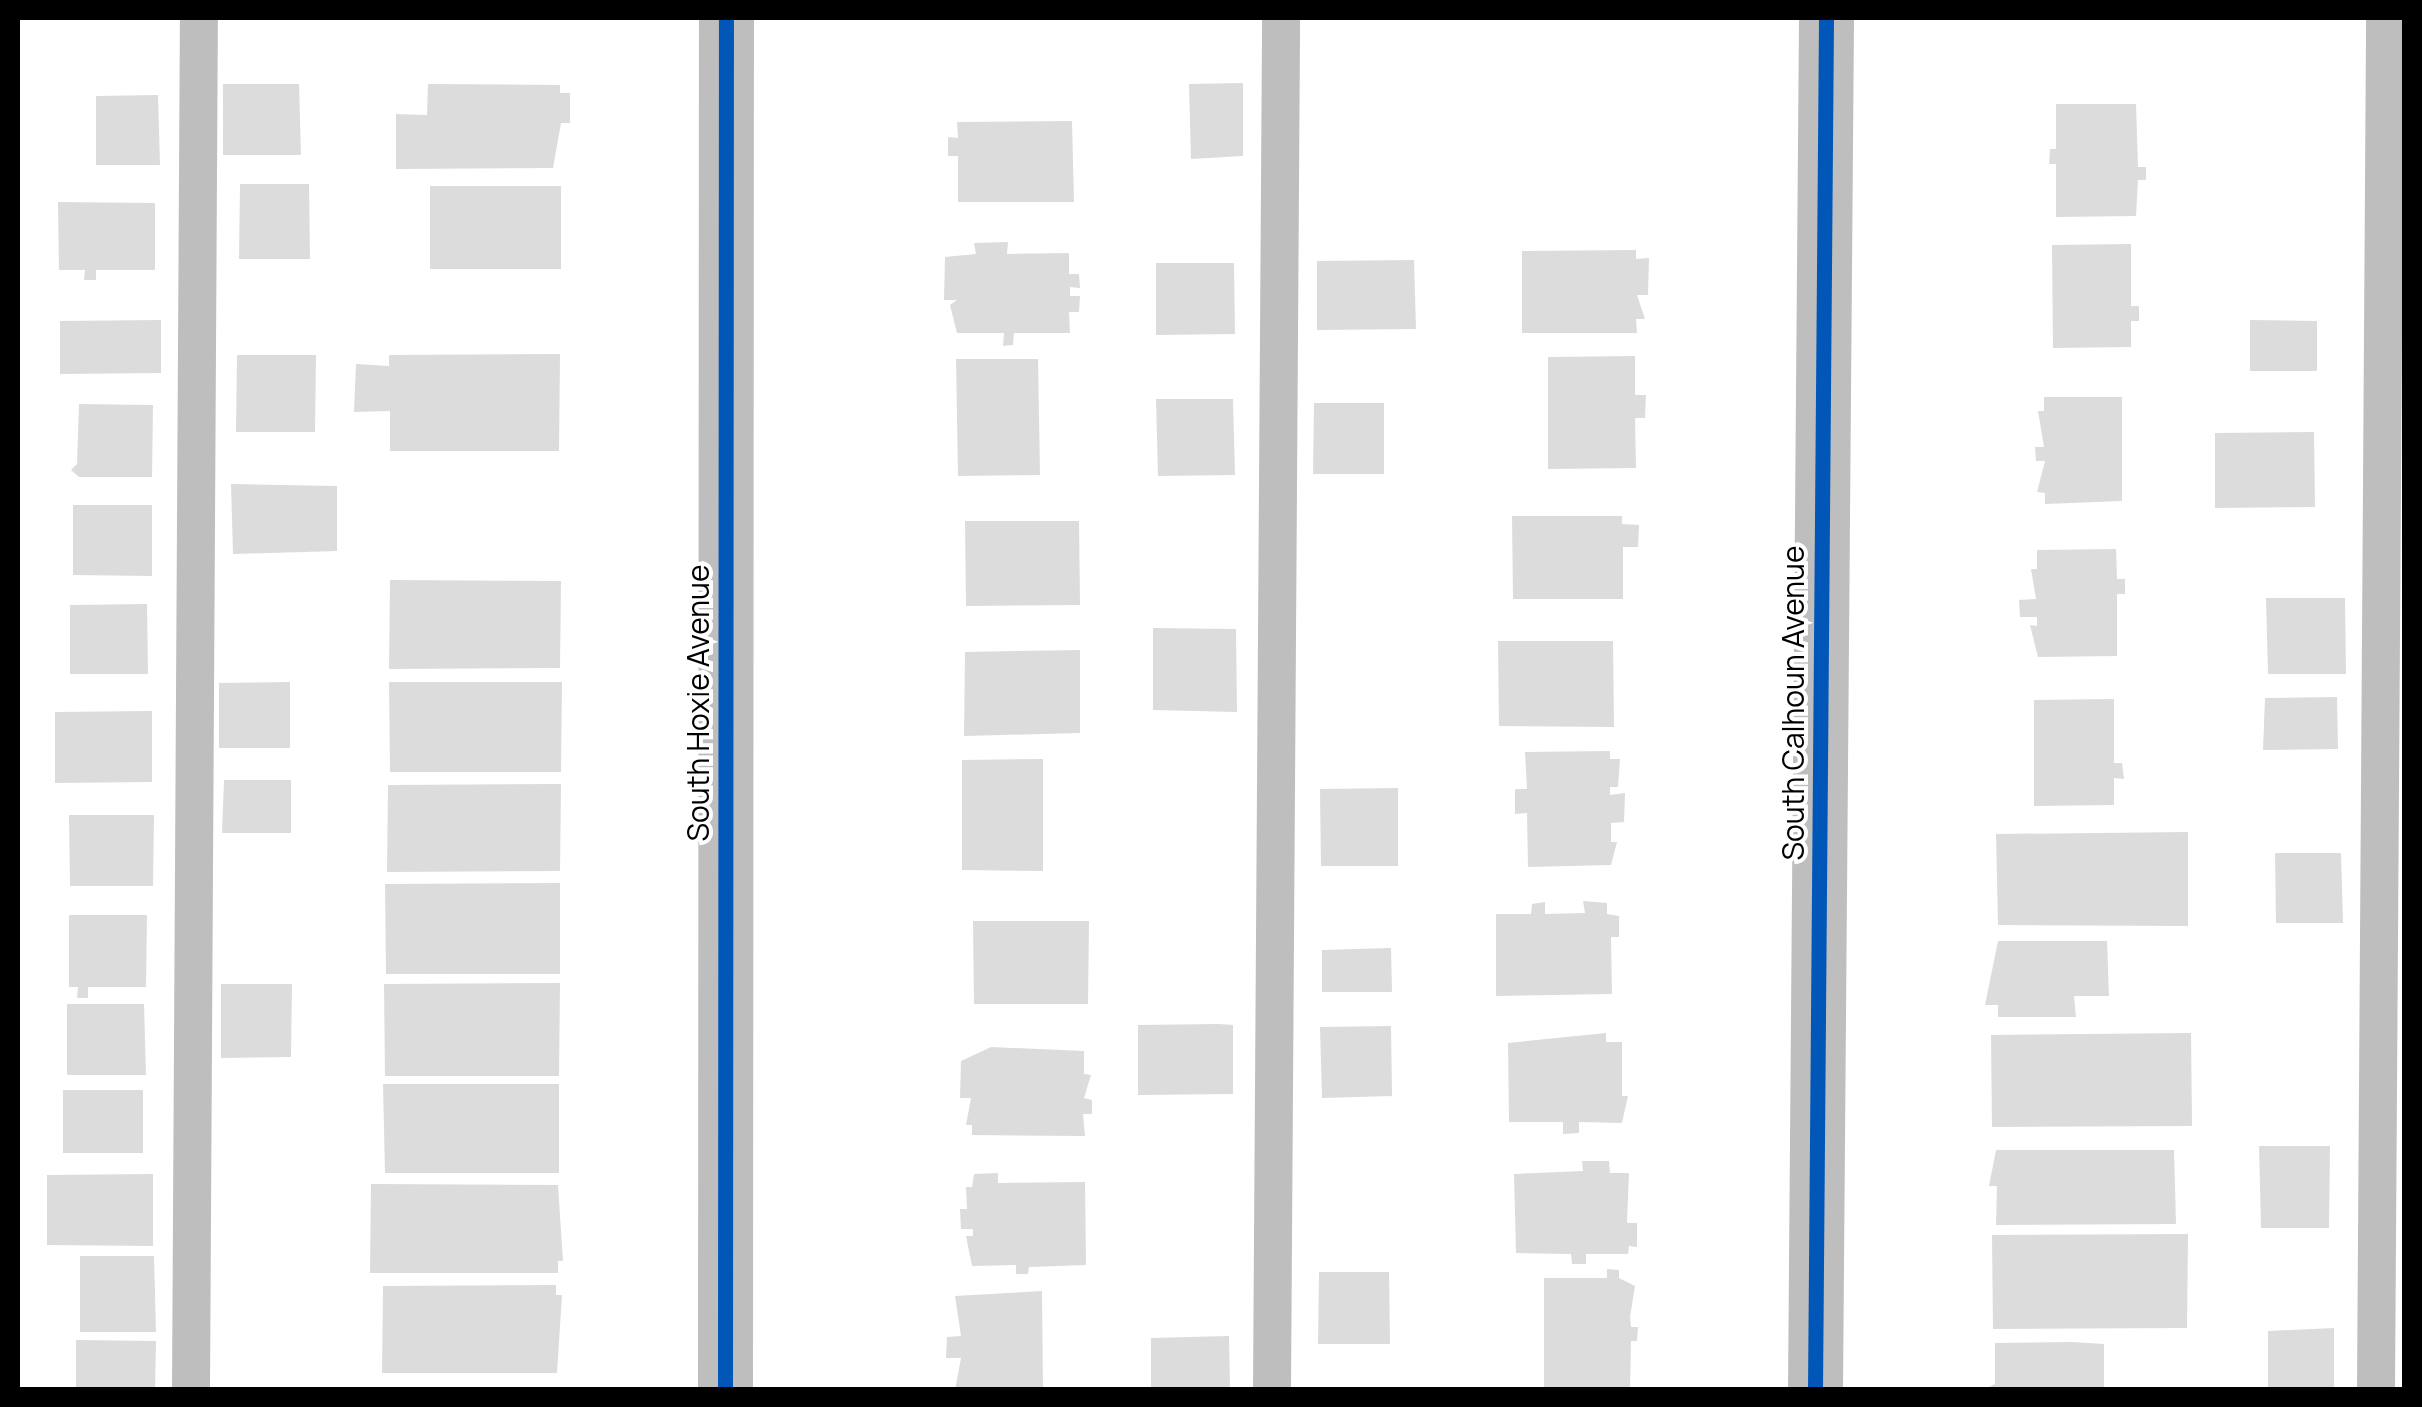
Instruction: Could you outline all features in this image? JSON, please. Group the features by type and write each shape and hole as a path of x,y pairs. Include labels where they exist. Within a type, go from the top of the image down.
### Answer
{"street":[{"name":"South Hoxie Avenue","path":"725,1390 726,18"},
{"name":"South Calhoun Avenue","path":"1815,1390 1826,18"}],"lane":[{"path":"191,1390 199,18"},
{"path":"1272,1390 1281,18"},
{"path":"2376,1390 2385,18"}],"building":[{"path":"1243,83 1243,156 1191,159 1189,84"},
{"path":"223,84 299,84 301,155 223,155"},
{"path":"428,84 560,85 560,93 570,93 570,123 561,123 553,168 396,169 396,114 427,115"},
{"path":"158,95 160,165 96,165 96,96"},
{"path":"2056,104 2136,104 2138,167 2146,167 2146,180 2138,180 2136,216 2056,217 2056,164 2049,164 2050,149 2056,149"},
{"path":"1072,121 1074,202 958,202 958,156 948,156 948,137 958,138 957,122"},
{"path":"240,184 309,184 310,259 239,259"},
{"path":"430,186 561,186 561,269 430,269"},
{"path":"58,202 155,203 155,270 96,270 96,280 84,280 85,270 59,270"},
{"path":"1008,242 1007,254 1069,253 1069,274 1079,274 1080,288 1070,287 1070,296 1080,296 1079,312 1069,312 1070,333 1014,333 1013,345 1003,346 1004,333 957,333 950,305 957,300 944,300 945,257 976,254 974,243"},
{"path":"2131,244 2131,306 2139,306 2139,321 2131,321 2131,347 2053,348 2052,245"},
{"path":"1636,250 1636,259 1649,258 1648,295 1637,295 1645,319 1636,319 1637,333 1522,333 1522,251"},
{"path":"1414,260 1416,329 1317,330 1317,261"},
{"path":"1156,263 1234,263 1235,334 1156,335"},
{"path":"161,320 161,373 60,374 60,321"},
{"path":"2250,320 2317,321 2317,371 2250,371"},
{"path":"560,354 559,451 390,451 390,411 354,412 356,364 389,366 389,355"},
{"path":"237,355 316,355 315,432 236,432"},
{"path":"1635,356 1635,395 1646,395 1645,418 1635,418 1636,468 1548,469 1548,357"},
{"path":"956,359 1038,359 1040,475 958,476"},
{"path":"2044,397 2122,397 2122,501 2045,504 2045,493 2037,492 2045,461 2036,461 2035,447 2044,447 2038,411 2044,411"},
{"path":"1156,399 1233,399 1235,475 1158,476"},
{"path":"1314,403 1384,403 1384,474 1313,474"},
{"path":"79,404 153,405 152,477 79,477 71,470 77,464"},
{"path":"2314,432 2315,507 2215,508 2215,433"},
{"path":"231,484 337,486 337,551 233,554"},
{"path":"73,505 152,505 152,576 73,575"},
{"path":"1512,516 1622,516 1622,524 1639,525 1638,547 1623,547 1623,599 1513,599"},
{"path":"965,521 1079,521 1080,605 966,606"},
{"path":"2116,549 2117,579 2125,579 2125,594 2117,594 2117,656 2038,657 2030,625 2037,626 2037,617 2020,617 2019,600 2036,599 2031,569 2037,569 2037,550"},
{"path":"390,580 561,581 560,668 389,669"},
{"path":"2266,598 2345,598 2346,674 2268,674"},
{"path":"147,604 148,674 70,674 70,605"},
{"path":"1153,628 1236,629 1237,712 1153,710"},
{"path":"1498,641 1613,641 1614,727 1499,726"},
{"path":"1080,650 1080,733 964,736 965,652"},
{"path":"290,682 290,748 219,748 219,683"},
{"path":"389,682 562,682 561,772 390,772"},
{"path":"2337,697 2338,749 2263,750 2265,698"},
{"path":"2114,699 2114,763 2122,763 2124,779 2114,778 2114,805 2034,806 2034,700"},
{"path":"152,711 152,782 55,783 55,712"},
{"path":"1610,751 1610,759 1620,759 1618,787 1610,787 1610,795 1625,793 1624,822 1611,823 1611,842 1617,842 1611,865 1528,867 1527,813 1515,814 1515,789 1527,789 1525,752"},
{"path":"1043,759 1043,871 962,870 962,760"},
{"path":"224,780 291,780 291,833 222,833"},
{"path":"561,784 560,871 387,872 388,785"},
{"path":"1398,788 1398,866 1321,866 1320,789"},
{"path":"69,815 154,815 153,886 70,886"},
{"path":"2188,832 2188,926 1998,925 1996,834"},
{"path":"2275,853 2341,853 2343,923 2276,923"},
{"path":"560,883 560,974 386,974 385,884"},
{"path":"1583,901 1607,903 1607,914 1619,916 1619,937 1611,937 1612,994 1496,996 1496,914 1531,914 1532,904 1545,902 1545,914 1585,913"},
{"path":"69,915 147,915 146,987 88,987 88,998 77,998 78,987 69,987"},
{"path":"973,921 1089,921 1088,1004 974,1004"},
{"path":"1998,941 2107,941 2109,996 2074,996 2076,1017 1998,1017 1998,1005 1985,1005"},
{"path":"1391,948 1392,992 1322,992 1322,950"},
{"path":"560,983 559,1076 385,1076 384,984"},
{"path":"221,984 292,984 291,1057 221,1058"},
{"path":"67,1004 144,1004 146,1075 67,1075"},
{"path":"1138,1025 1233,1025 1233,1094 1138,1095"},
{"path":"1391,1026 1392,1096 1322,1098 1320,1027"},
{"path":"1606,1033 1606,1042 1622,1042 1622,1096 1628,1096 1622,1123 1579,1122 1579,1133 1563,1134 1563,1122 1509,1122 1508,1043"},
{"path":"2191,1033 2192,1126 1992,1127 1991,1035"},
{"path":"991,1047 1084,1051 1084,1074 1091,1075 1084,1098 1092,1100 1092,1114 1083,1114 1085,1136 972,1135 972,1125 966,1125 971,1098 960,1098 961,1061"},
{"path":"383,1084 559,1084 559,1173 385,1173"},
{"path":"63,1090 143,1090 143,1153 63,1153"},
{"path":"2259,1146 2330,1146 2329,1228 2261,1228"},
{"path":"1996,1150 2174,1150 2176,1224 1996,1225 1997,1186 1989,1186"},
{"path":"1582,1161 1609,1161 1610,1173 1629,1173 1627,1223 1637,1223 1637,1247 1629,1246 1628,1254 1586,1254 1586,1264 1572,1264 1571,1254 1516,1253 1514,1174 1583,1171"},
{"path":"998,1173 998,1183 1085,1182 1086,1265 1029,1267 1028,1274 1016,1274 1016,1265 972,1266 966,1236 973,1236 973,1229 961,1229 960,1209 967,1209 966,1187 972,1187 974,1174"},
{"path":"153,1174 153,1246 47,1245 47,1175"},
{"path":"371,1184 558,1185 563,1261 558,1261 558,1273 370,1273"},
{"path":"2188,1234 2187,1328 1993,1329 1992,1235"},
{"path":"80,1256 154,1256 156,1332 80,1332"},
{"path":"1607,1269 1619,1270 1619,1278 1635,1286 1630,1317 1631,1327 1638,1327 1637,1341 1631,1341 1630,1390 1544,1390 1544,1278 1607,1278"},
{"path":"1319,1272 1389,1272 1390,1344 1318,1344"},
{"path":"556,1285 556,1295 562,1295 557,1373 382,1373 383,1286"},
{"path":"1042,1291 1043,1390 955,1390 961,1358 946,1358 947,1337 961,1336 955,1296"},
{"path":"2334,1328 2334,1390 2268,1390 2268,1331"},
{"path":"1229,1336 1230,1390 1151,1390 1151,1338"},
{"path":"76,1340 156,1341 155,1390 76,1390"},
{"path":"1995,1343 2104,1344 2104,1390 1983,1390 1995,1384"}],"cycle path":[{"path":"725,1390 726,18"},
{"path":"1815,1390 1826,18"}]}
